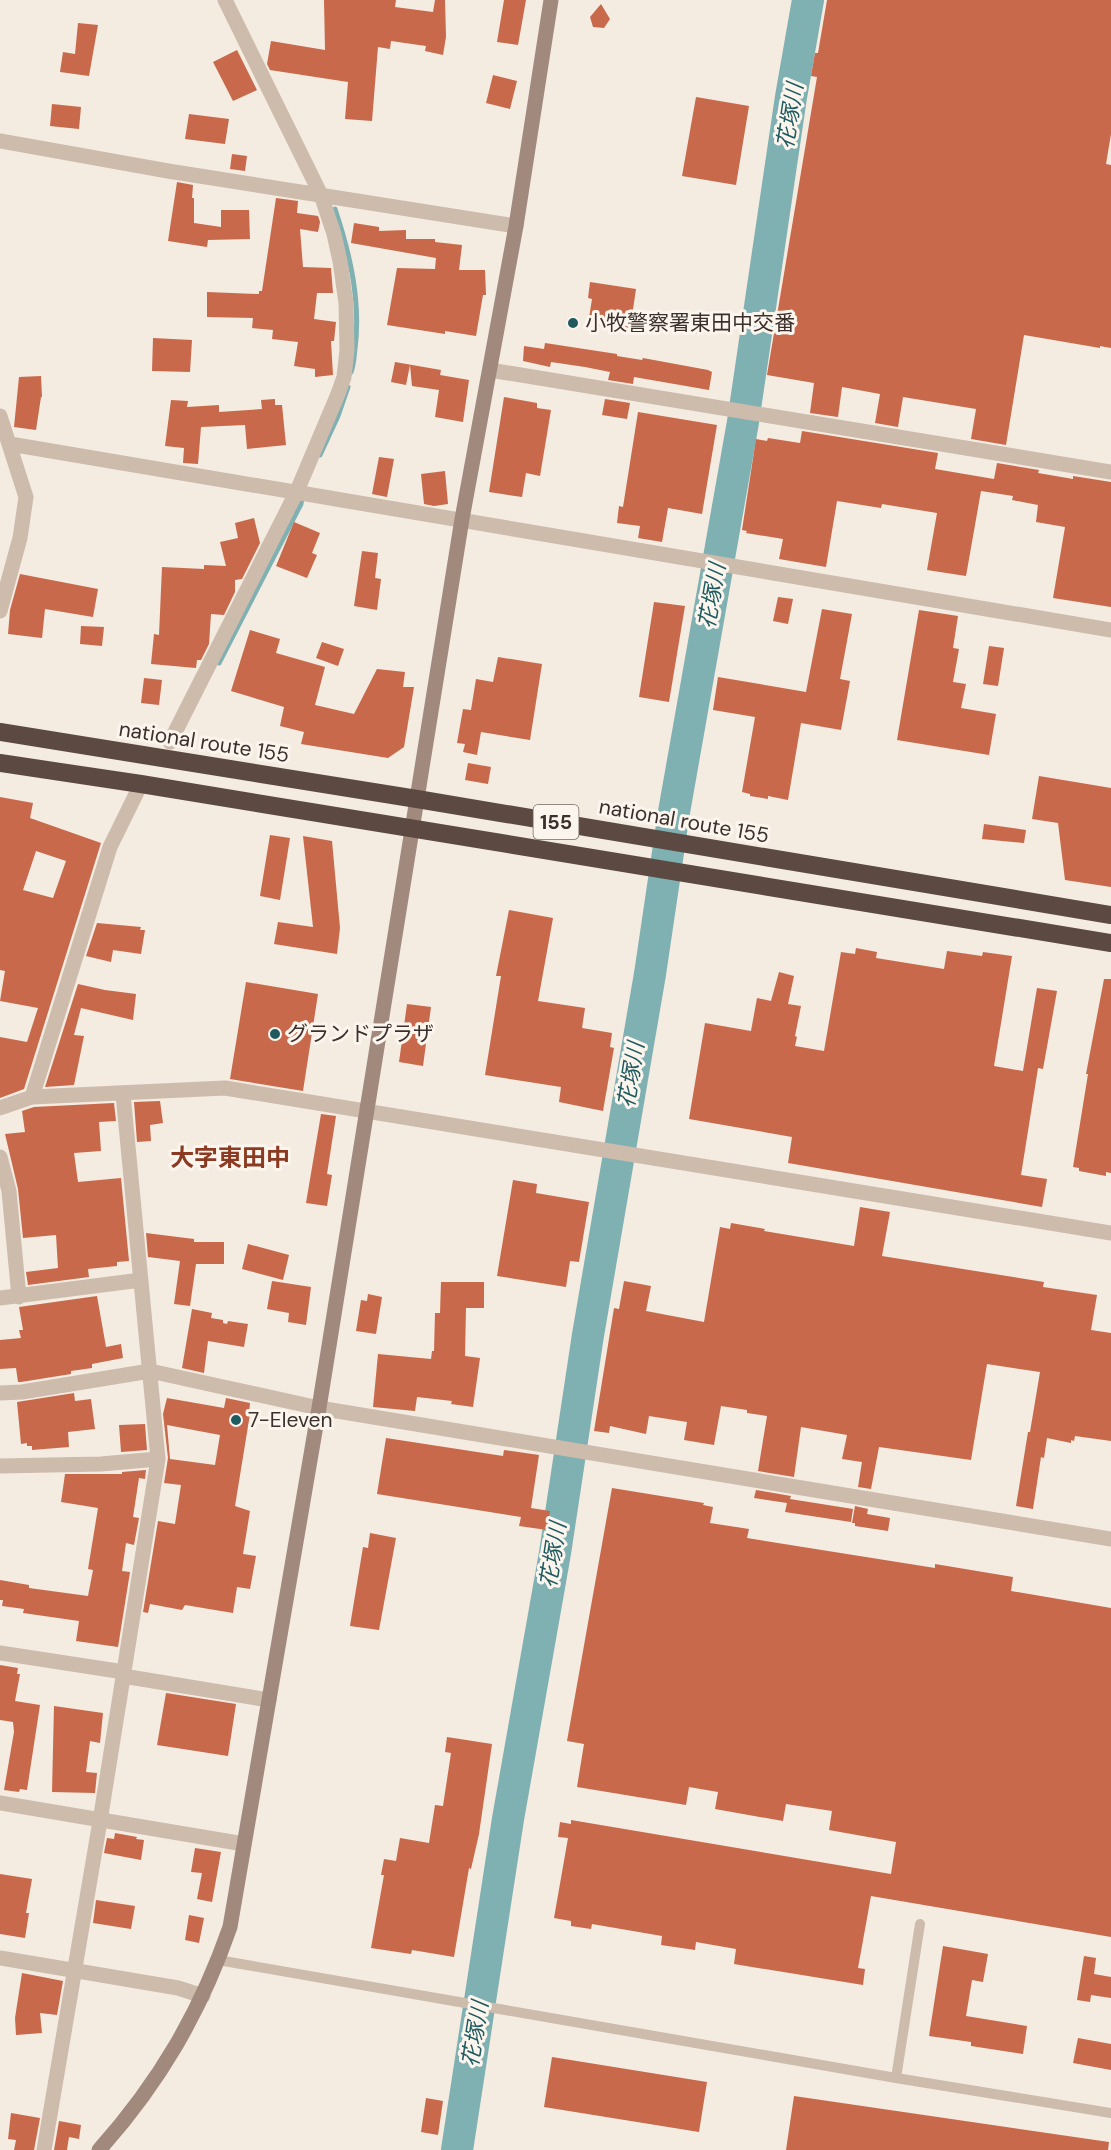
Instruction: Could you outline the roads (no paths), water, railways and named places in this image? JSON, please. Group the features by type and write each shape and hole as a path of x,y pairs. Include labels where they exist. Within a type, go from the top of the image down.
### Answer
{"highway":[{"name":"national route 155","path":"0,732 1111,915"},
{"name":"155","path":"0,763 141,784 1111,943"}],"street":[{"path":"170,742 297,491 338,394 344,377 347,350 346,303 340,261 321,195 225,0"},
{"path":"99,2150 129,2116 168,2059 203,1996 230,1927 319,1408 462,519 516,226 551,0"},
{"path":"0,141 168,171 516,226"},
{"path":"490,370 1111,472"},
{"path":"0,416 8,454 26,497 20,538 0,611"},
{"path":"8,454 297,491 1111,630"},
{"path":"32,1097 110,847 141,784"},
{"path":"0,1108 32,1097 225,1088 1111,1233"},
{"path":"44,2150 158,1459 123,1094"},
{"path":"0,1157 9,1191 19,1297"},
{"path":"0,1298 141,1280"},
{"path":"0,1393 22,1392 150,1371 319,1408 1111,1539"},
{"path":"0,1466 101,1464 158,1459"},
{"path":"0,1653 269,1700"},
{"path":"0,1803 244,1844"},
{"path":"0,1958 178,1988 203,1996"}],"lane":[{"path":"896,2078 920,1924"},
{"path":"218,1960 896,2078 1111,2113"}],"waterway":[{"name":"花塚川","path":"457,2150 508,1819 555,1553 588,1335 650,974 674,812 743,422 791,97 808,0"},
{"path":"335,209 350,260 357,313 351,372"},
{"path":"320,455 348,387"},
{"path":"219,663 301,504 302,497"}],"place":[{"name":"小牧警察署東田中交番","path":"573,323"},
{"name":"グランドプラザ","path":"275,1034"},
{"name":"7-Eleven","path":"236,1420"}],"district":[{"name":"大字東田中","path":"230,1157"}]}
